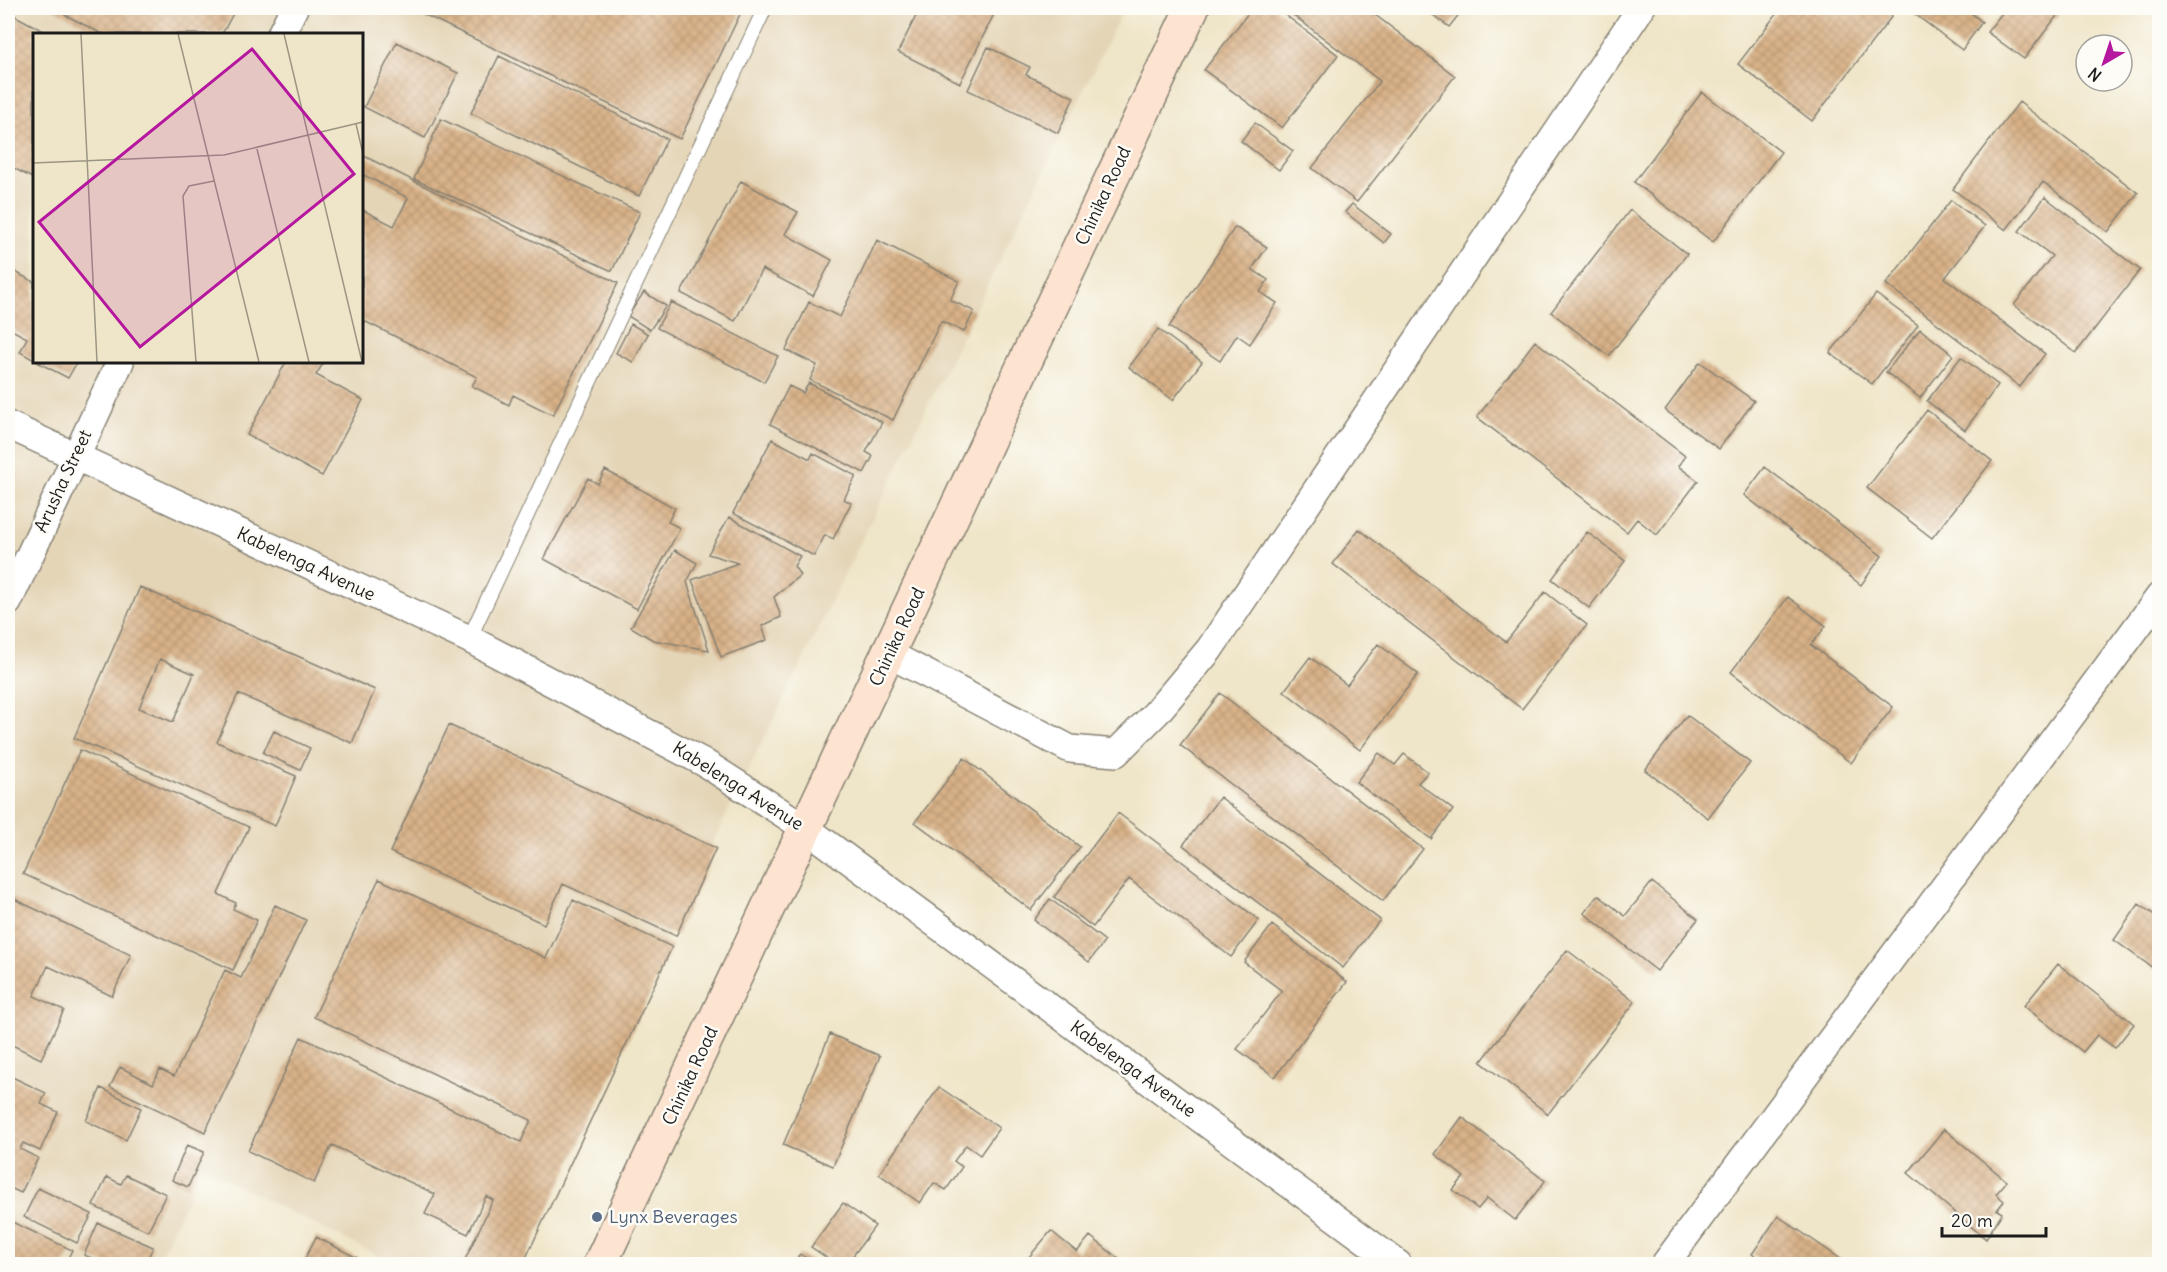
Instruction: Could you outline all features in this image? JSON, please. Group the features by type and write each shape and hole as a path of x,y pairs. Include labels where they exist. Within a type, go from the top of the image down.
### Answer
{"main road":[{"name":"Chinika Road","path":"600,1264 1192,8"}],"street":[{"path":"282,33 294,8"},
{"path":"889,654 1070,749 1116,753 1156,713 1209,650 1641,8"},
{"name":"Arusha Street","path":"8,602 74,456 120,363"},
{"name":"Kabelenga Avenue","path":"8,425 469,639 703,762 807,829 1398,1264"},
{"path":"1665,1264 2160,596"}],"lane":[{"path":"469,639 765,8"}],"shaded area":[{"path":"8,8 1124,8 675,918 518,1264 395,1264 202,1168 156,1264 8,1264"}],"building":[{"path":"52,8 236,8 223,33 100,33"},
{"path":"411,8 743,8 680,139"},
{"path":"920,8 997,8 960,83 898,52"},
{"path":"1252,8 1276,8 1338,55 1282,128 1204,70"},
{"path":"1284,8 1366,8 1455,76 1357,202 1312,168 1380,81"},
{"path":"1424,8 1464,8 1449,27"},
{"path":"1781,8 1880,8 1892,16 1812,121 1738,64"},
{"path":"1907,8 1974,8 1970,12 1982,22 1962,50"},
{"path":"2006,8 2063,8 2024,59 1987,32"},
{"path":"8,12 47,33 33,33 33,178 8,165"},
{"path":"397,42 458,73 425,138 364,107"},
{"path":"988,47 1030,67 1026,75 1074,97 1058,133 968,90"},
{"path":"499,56 667,139 639,196 471,113"},
{"path":"1702,92 1781,152 1713,242 1634,182"},
{"path":"2019,102 2138,193 2108,232 2043,182 2006,230 1953,189"},
{"path":"441,119 640,212 612,271 414,179"},
{"path":"1255,123 1293,151 1279,170 1241,141"},
{"path":"363,156 618,283 553,415 513,395 509,405 472,386 477,377 363,320 363,210 394,226 408,198 363,175"},
{"path":"741,181 798,212 785,234 832,260 813,296 762,269 735,321 681,293"},
{"path":"2045,197 2140,270 2076,353 2014,305 2052,256 2019,231"},
{"path":"1951,200 1985,226 1945,278 2045,354 2020,387 1886,284"},
{"path":"1352,204 1391,234 1384,243 1345,212"},
{"path":"1630,210 1687,254 1609,356 1551,312"},
{"path":"1235,227 1267,247 1252,269 1268,280 1260,292 1277,303 1250,344 1237,335 1220,361 1169,327"},
{"path":"877,240 959,281 950,300 974,311 964,332 941,321 893,420 810,380 817,365 786,350 809,302 840,317"},
{"path":"8,268 33,281 33,359 20,352 27,338 8,328"},
{"path":"644,292 666,306 650,330 628,316"},
{"path":"1876,294 1918,325 1872,384 1830,353"},
{"path":"671,302 778,356 764,382 657,328"},
{"path":"631,324 648,334 633,362 616,353"},
{"path":"1158,329 1202,362 1173,400 1129,367"},
{"path":"1920,329 1953,355 1920,398 1886,372"},
{"path":"1535,341 1685,456 1678,466 1698,481 1657,535 1637,519 1627,532 1477,417"},
{"path":"1961,357 1998,385 1965,430 1927,401"},
{"path":"1700,362 1754,401 1719,449 1665,410"},
{"path":"39,363 76,363 68,378"},
{"path":"285,363 323,363 316,375 363,400 322,476 247,435"},
{"path":"809,383 882,422 866,452 873,456 864,473 770,424 789,386 803,393"},
{"path":"1927,410 1992,461 1932,538 1867,488"},
{"path":"772,439 810,459 813,453 856,476 844,499 851,503 833,539 825,535 814,556 733,513"},
{"path":"1765,467 1882,556 1861,585 1744,495"},
{"path":"605,470 675,508 668,522 680,528 637,609 544,559 588,478 598,484"},
{"path":"729,517 800,556 794,566 800,575 774,597 781,617 762,626 767,640 721,657 692,580 738,563 708,554"},
{"path":"1359,529 1506,642 1545,592 1587,625 1522,709 1333,564"},
{"path":"1587,532 1625,561 1589,608 1552,579"},
{"path":"675,550 697,563 687,582 709,650 653,640 631,627"},
{"path":"140,587 375,690 352,743 238,694 217,742 296,776 275,826 74,738","holes":["160,659 194,674 173,722 139,708"]},
{"path":"1788,597 1826,626 1811,645 1893,707 1851,763 1731,672"},
{"path":"1378,644 1418,674 1360,750 1284,691 1310,657 1347,685"},
{"path":"1220,693 1423,849 1383,901 1180,745"},
{"path":"1687,715 1750,763 1708,818 1645,770"},
{"path":"449,725 716,848 676,936 563,884 544,924 390,852"},
{"path":"274,731 310,748 300,770 263,753"},
{"path":"80,750 249,827 218,894 236,903 233,909 257,920 233,970 23,874"},
{"path":"1379,753 1395,765 1404,754 1428,772 1418,783 1453,810 1431,839 1356,782"},
{"path":"964,758 1080,847 1031,910 915,822"},
{"path":"1220,797 1380,920 1343,968 1183,845"},
{"path":"1118,813 1259,920 1231,957 1129,879 1093,927 1054,897"},
{"path":"379,879 546,958 573,900 672,947 523,1264 463,1264 493,1200 486,1196 468,1234 425,1214 435,1194 332,1145 314,1183 248,1151 301,1037 521,1142 531,1120 314,1017"},
{"path":"1652,882 1698,919 1657,971 1584,913 1598,895 1625,916"},
{"path":"8,896 131,955 112,996 48,966 34,996 64,1010 41,1059 8,1043"},
{"path":"1050,899 1105,941 1089,962 1034,920"},
{"path":"2139,904 2160,919 2160,973 2114,940"},
{"path":"275,905 306,920 205,1132 110,1087 120,1067 153,1084 160,1069 174,1076 225,970 241,978"},
{"path":"1272,925 1347,982 1275,1077 1237,1049 1282,991 1244,962"},
{"path":"1567,950 1635,1002 1548,1114 1481,1062"},
{"path":"2058,964 2134,1024 2115,1048 2097,1035 2083,1052 2024,1006"},
{"path":"830,1034 880,1056 833,1166 783,1145"},
{"path":"8,1075 46,1093 41,1104 58,1112 40,1151 23,1143 20,1149 38,1158 21,1193 8,1187"},
{"path":"939,1087 999,1128 980,1155 966,1145 954,1161 962,1167 946,1190 934,1183 920,1203 879,1174"},
{"path":"101,1088 141,1108 126,1140 86,1121"},
{"path":"1462,1117 1545,1181 1515,1220 1487,1198 1478,1209 1453,1190 1464,1177 1435,1154"},
{"path":"1944,1129 2007,1181 1996,1194 2004,1201 1997,1210 2002,1213 1986,1239 1908,1173"},
{"path":"187,1145 204,1152 188,1187 172,1180"},
{"path":"126,1175 166,1194 148,1231 93,1206 107,1177 121,1184"},
{"path":"38,1188 92,1214 77,1243 24,1217"},
{"path":"843,1203 875,1226 847,1264 836,1264 811,1247"},
{"path":"1778,1216 1848,1264 1767,1264 1752,1254"},
{"path":"8,1220 72,1250 65,1264 19,1264 8,1259"},
{"path":"98,1223 153,1247 145,1264 106,1264 84,1255"},
{"path":"1051,1231 1077,1252 1090,1236 1119,1259 1114,1264 1023,1264"},
{"path":"316,1237 369,1264 302,1264"},
{"path":"800,1254 815,1264 793,1264"}],"place":[{"name":"Lynx Beverages","path":"597,1217"}]}
